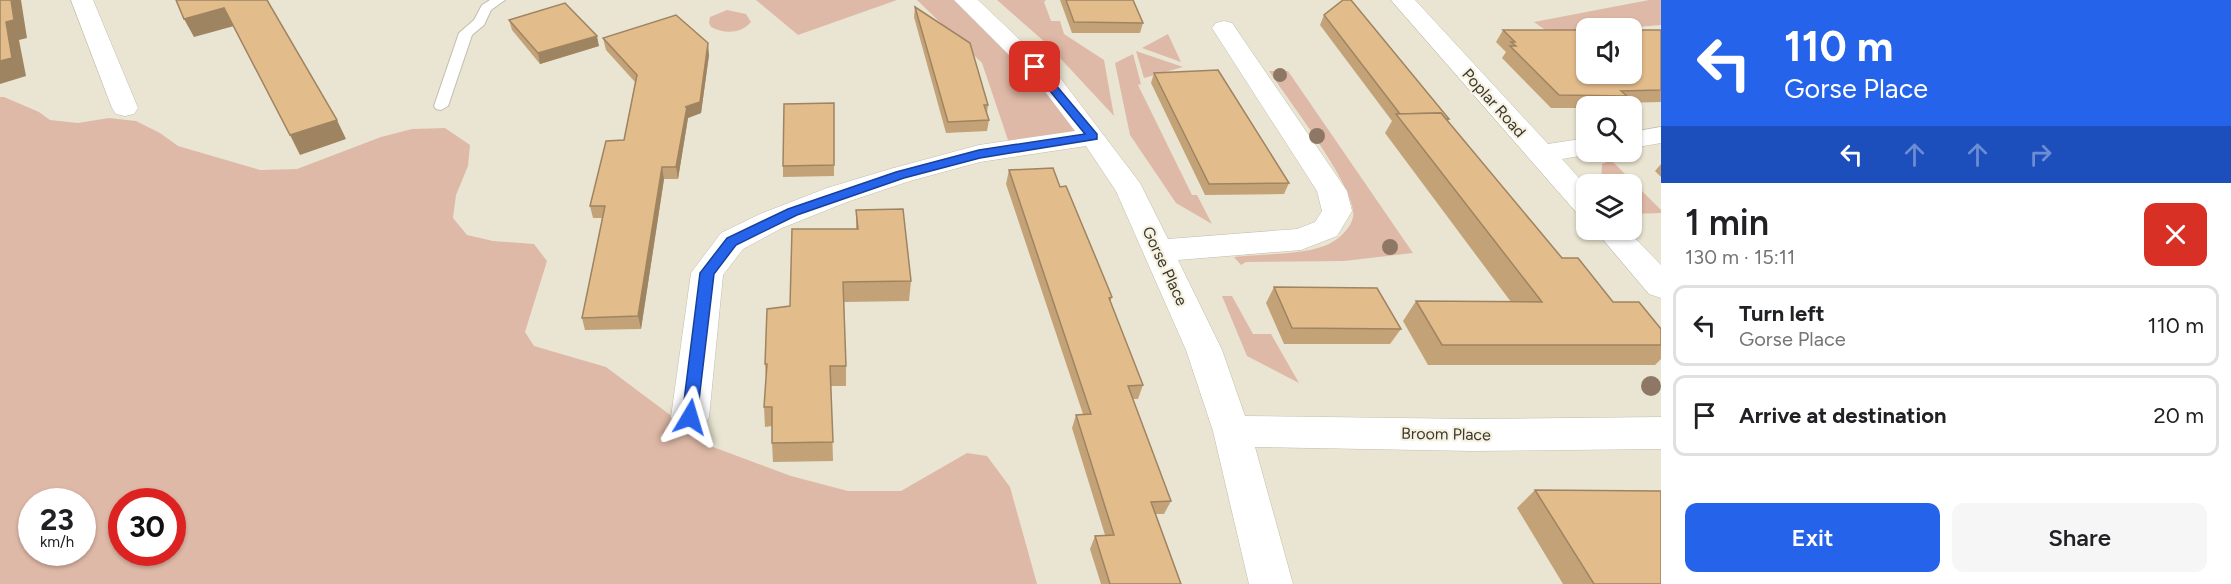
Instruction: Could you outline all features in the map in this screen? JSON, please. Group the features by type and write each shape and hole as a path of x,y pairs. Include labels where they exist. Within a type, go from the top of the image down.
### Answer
{"street":[{"path":"82,0 125,108"},
{"name":"Gorse Place","path":"965,0 1052,84 1130,190 1204,350 1232,431 1271,584"},
{"name":"Poplar Road","path":"1402,0 1576,193"},
{"path":"1158,251 1301,239 1326,229 1337,211 1332,191 1224,28"},
{"path":"1642,138 1661,135"},
{"path":"690,417 707,273 732,242 793,212 900,175 979,154 1093,137"},
{"path":"1540,154 1576,149"},
{"path":"1619,240 1661,285"},
{"name":"Broom Place","path":"1232,431 1473,435 1661,433"}],"lane":[{"path":"441,106 466,33 479,22 486,8 499,0"}],"shaded area":[{"path":"756,0 897,0 798,35"},
{"path":"917,0 965,0 1093,137 1011,149 982,63"},
{"path":"997,0 1046,0 1044,2 1051,21 1060,21 1064,34 1104,60 1114,116 1046,43"},
{"path":"1649,0 1661,0 1661,25 1642,27 1642,18 1576,18 1576,33 1554,36 1534,22"},
{"path":"727,10 746,14 751,22 742,29 732,32 711,27 710,17"},
{"path":"1168,34 1181,62 1142,48"},
{"path":"1136,51 1183,67 1144,78"},
{"path":"1133,54 1141,84 1138,85 1192,195 1197,195 1212,224 1176,203 1130,135 1115,63"},
{"path":"1269,71 1288,71 1413,253 1344,261 1246,262 1241,265 1234,257 1320,248 1340,236 1350,225 1353,217 1352,204 1334,166"},
{"path":"0,97 39,112 50,120 78,123 109,118 136,121 160,133 178,146 260,170 297,169 381,137 412,129 445,128 470,145 468,166 456,195 453,218 467,235 493,241 534,244 547,261 525,332 534,346 606,367 713,447 791,476 848,491 901,491 967,453 987,456 1010,487 1037,584 0,584"},
{"path":"1613,162 1625,174 1601,174 1602,164"},
{"path":"1642,191 1661,210 1661,213 1642,214"},
{"path":"1222,296 1232,296 1253,334 1271,334 1299,383 1247,356"}],"building":[{"path":"0,0 11,0 14,20 6,22 12,58 0,61"},
{"path":"176,0 267,0 337,120 290,135 224,8 184,19"},
{"path":"1066,0 1133,0 1143,23 1074,22"},
{"path":"1343,0 1351,0 1449,119 1441,113 1400,114 1324,15"},
{"path":"565,3 597,36 538,53 509,20"},
{"path":"915,7 970,43 988,105 984,105 989,120 948,122"},
{"path":"676,15 708,43 700,102 685,107 687,107 676,167 662,167 638,316 582,318 605,206 590,206 606,141 624,140 637,75 603,38"},
{"path":"1503,30 1576,30 1576,84 1642,84 1642,30 1661,30 1661,90 1621,91 1627,96 1559,95 1510,46 1516,46 1511,42 1515,42"},
{"path":"1218,70 1289,183 1209,184 1154,73"},
{"path":"834,103 834,165 783,166 784,104"},
{"path":"1441,113 1562,258 1578,258 1613,302 1639,302 1661,329 1661,345 1442,345 1416,301 1542,302 1396,114"},
{"path":"1053,168 1060,187 1066,186 1098,263 1143,385 1128,386 1171,501 1151,502 1181,584 1110,584 1095,536 1114,535 1076,415 1091,414 1009,170"},
{"path":"903,209 911,281 843,282 846,366 830,366 833,442 772,443 772,407 764,407 767,309 790,306 792,229 858,229 856,210"},
{"path":"1274,287 1377,288 1401,329 1292,328"},
{"path":"1535,490 1661,491 1661,584 1594,584"}],"route":[{"path":"690,417 707,273 732,242 793,212 900,175 979,154 1093,137 1052,84 1035,67"}]}
